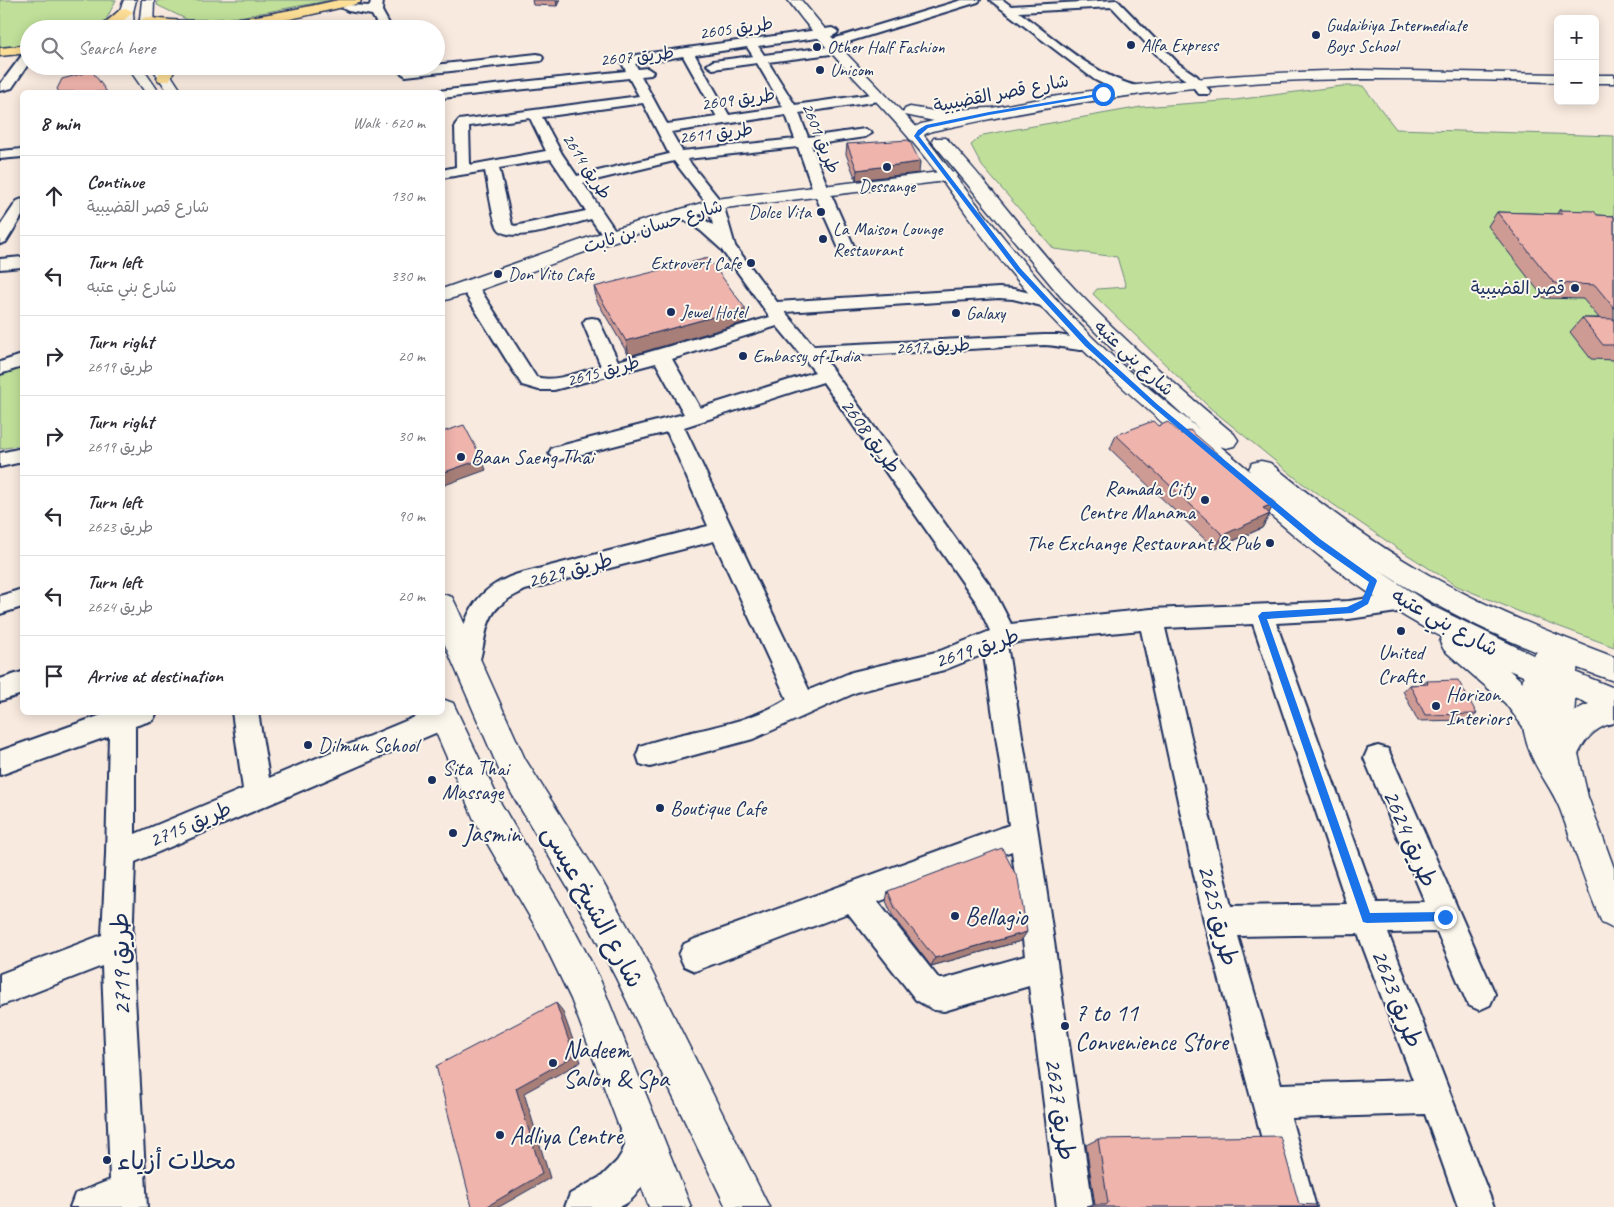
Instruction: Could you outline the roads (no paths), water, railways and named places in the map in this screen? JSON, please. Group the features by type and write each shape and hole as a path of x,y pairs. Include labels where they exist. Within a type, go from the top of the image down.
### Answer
{"main road":[{"path":"146,20 148,0"},
{"name":"شارع بني عتبه","path":"794,0 832,41 879,97 968,170 1045,269 1123,350 1172,394 1270,476 1345,535 1394,568 1472,609 1562,650 1614,669"},
{"name":"شارع بني عتبه","path":"806,0 832,41 855,59 910,112 962,198 1019,270 1050,303 1057,335 1088,345 1155,406 1318,542 1414,608 1552,676 1614,701"},
{"path":"295,20 351,4 377,4"},
{"path":"114,20 128,6"},
{"path":"127,20 128,6"},
{"path":"0,52 20,53"},
{"path":"0,60 20,56"},
{"path":"1162,87 1175,68"},
{"name":"شارع قصر القضيبية","path":"922,133 965,134 1084,105 1195,88 1351,75 1412,74 1554,78"},
{"path":"140,75 151,90"},
{"path":"166,75 174,90"},
{"path":"1599,79 1614,79"},
{"name":"شارع قصر القضيبية","path":"922,133 989,113 1103,94 1162,87 1195,88"},
{"path":"910,112 934,116 989,113"},
{"path":"965,134 959,144 968,170"},
{"path":"948,176 961,180 987,209 1007,220"},
{"name":"شارع حسان بن ثابت","path":"445,294 470,288 611,236 715,204 948,176"},
{"name":"شارع حسان بن ثابت","path":"901,182 937,186 962,198"},
{"path":"1019,270 1045,269"},
{"path":"1414,608 1516,694 1538,723"},
{"name":"شارع الشيخ عيسى","path":"445,612 514,769 590,893 629,964 748,1207"},
{"path":"1562,650 1548,660 1572,799"},
{"path":"1552,676 1537,700 1538,723 1544,748 1572,799 1614,911"},
{"path":"1563,753 1576,727 1587,717 1614,710"},
{"name":"شارع الشيخ عيسى","path":"444,715 488,813 550,919 586,990 670,1207"}],"street":[{"path":"832,41 974,0"},
{"path":"996,0 1106,84 1103,94"},
{"path":"1008,9 1112,2 1195,88"},
{"path":"377,4 383,20"},
{"name":"طريق 2605","path":"634,74 628,63 630,60 751,43 832,41"},
{"name":"طريق 2607","path":"678,69 759,59 832,41"},
{"name":"طريق 2601","path":"751,43 791,110 821,190 848,251"},
{"path":"687,52 725,120"},
{"path":"445,66 537,58"},
{"path":"0,87 7,84 20,65"},
{"name":"طريق 2607","path":"445,94 660,71"},
{"name":"طريق 2608","path":"634,74 677,156 715,204 727,246"},
{"path":"406,75 407,86"},
{"path":"1099,78 1118,86 1135,90"},
{"path":"479,90 486,119"},
{"name":"طريق 2609","path":"662,129 879,97"},
{"name":"طريق 2614","path":"463,170 462,125 468,122 647,100"},
{"name":"طريق 2614","path":"534,114 554,154 574,180 611,236"},
{"name":"طريق 2611","path":"574,180 677,156 804,142 865,133"},
{"path":"0,155 20,153"},
{"path":"445,173 554,154"},
{"path":"491,165 504,227 509,230 521,231 596,213"},
{"path":"0,239 11,223 18,203"},
{"name":"طريق 2608","path":"683,213 707,228 727,246 776,313 827,374 986,598 999,637"},
{"path":"0,264 20,262"},
{"name":"طريق 2615","path":"470,288 529,381 540,384 554,384 661,356 776,313 999,293 1020,295 1050,303"},
{"path":"592,323 612,368"},
{"name":"طريق 2617","path":"809,352 1057,335"},
{"path":"661,356 695,416"},
{"path":"0,368 20,363"},
{"path":"559,453 673,424 827,374"},
{"path":"673,424 802,703"},
{"path":"0,472 0,460 20,455"},
{"name":"طريق 2629","path":"467,663 474,626 481,610 494,596 518,584 721,531"},
{"path":"1349,610 1365,602 1373,581"},
{"path":"0,605 20,599"},
{"name":"طريق 2619","path":"650,756 753,727 778,717 802,703 820,698 852,683 962,654 999,637 1018,632 1151,619 1262,616 1414,608"},
{"name":"طريق 2623","path":"1262,616 1367,918 1476,1207"},
{"name":"طريق 2625","path":"1151,619 1219,922 1298,1207"},
{"name":"طريق 2627","path":"999,637 1075,1207"},
{"path":"0,690 20,684"},
{"name":"طريق 2715","path":"245,715 258,795"},
{"name":"طريق 2715","path":"121,854 442,715"},
{"path":"0,763 133,716"},
{"name":"طريق 2719","path":"129,1198 117,945 121,854 133,716"},
{"name":"طريق 2624","path":"1378,758 1479,994"},
{"path":"696,955 1024,833"},
{"path":"854,896 927,989 934,994 944,995 1042,968"},
{"name":"طريق 2624","path":"1219,922 1445,917"},
{"path":"0,990 117,945"},
{"path":"1269,1101 1436,1097"},
{"path":"583,1207 616,1189 627,1179 635,1167 643,1140"},
{"path":"88,1207 129,1198"}],"place":[{"name":"Gudaibiya Intermediate Boys School","path":"1316,35"},
{"name":"Alfa Express","path":"1131,45"},
{"name":"Other Half Fashion","path":"817,47"},
{"name":"Unicom","path":"820,70"},
{"name":"Dessange","path":"887,167"},
{"name":"Dolce Vita","path":"821,212"},
{"name":"La Maison Lounge Restaurant","path":"823,239"},
{"name":"Extrovert Cafe","path":"751,263"},
{"name":"Don Vito Cafe","path":"498,274"},
{"name":"قصر القضيبية","path":"1575,288"},
{"name":"Jewel Hotel","path":"671,312"},
{"name":"Galaxy","path":"956,313"},
{"name":"Embassy of India","path":"743,356"},
{"name":"Baan Saeng Thai","path":"461,457"},
{"name":"Ramada City Centre Manama","path":"1205,500"},
{"name":"The Exchange Restaurant & Pub","path":"1270,543"},
{"name":"United Crafts","path":"1401,631"},
{"name":"Horizon Interiors","path":"1436,706"},
{"name":"Dilmun School","path":"308,745"},
{"name":"Sita Thai Massage","path":"432,780"},
{"name":"Boutique Cafe","path":"660,808"},
{"name":"Jasmin","path":"453,833"},
{"name":"Bellagio","path":"955,916"},
{"name":"7 to 11 Convenience Store","path":"1065,1026"},
{"name":"Nadeem Salon & Spa","path":"553,1063"},
{"name":"Adliya Centre","path":"500,1135"},
{"name":"محلات أزياء","path":"107,1160"}]}
